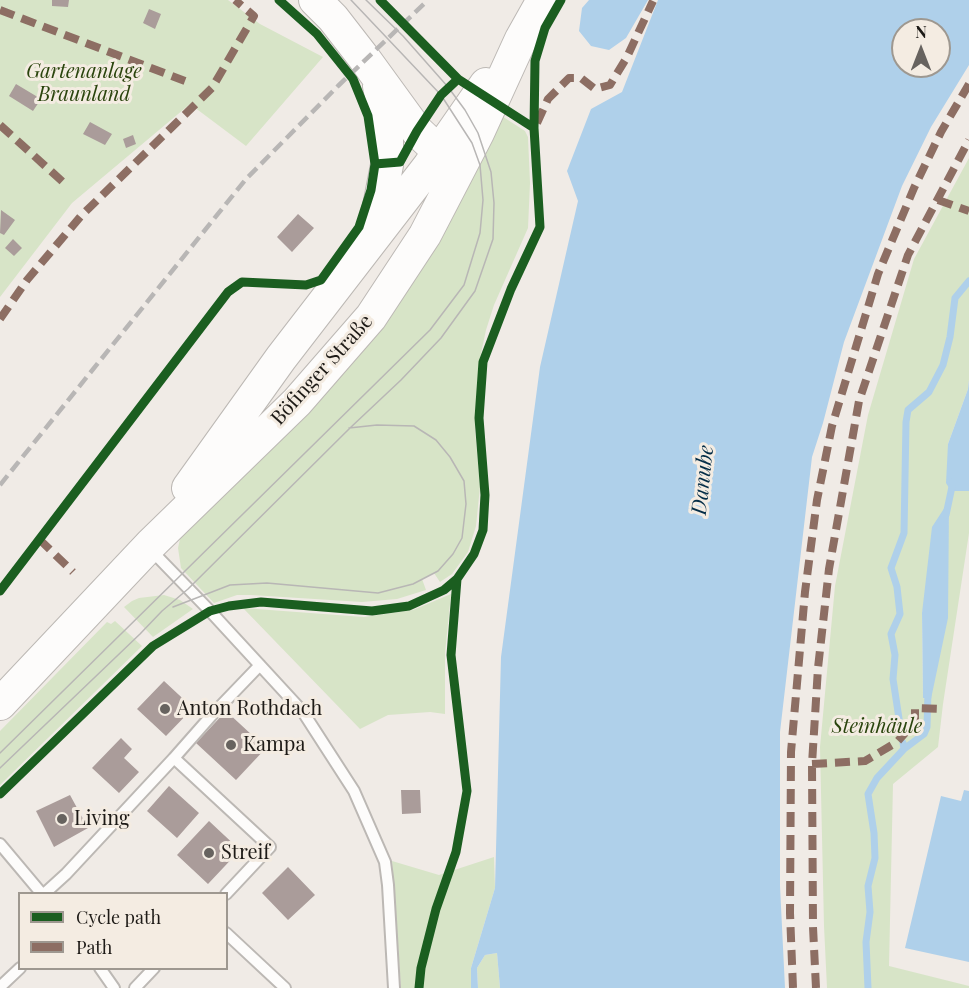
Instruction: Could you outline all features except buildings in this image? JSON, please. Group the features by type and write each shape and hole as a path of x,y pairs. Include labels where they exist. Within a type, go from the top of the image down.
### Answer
{"street":[{"path":"315,0 333,18 417,131 448,161 488,112 521,39 543,0"},
{"path":"372,242 387,165 387,128 378,79"},
{"name":"Böfinger Straße","path":"149,545 281,358 372,242 448,161"},
{"name":"Böfinger Straße","path":"0,704 149,545 297,402 371,317 425,235 448,161"},
{"path":"281,358 298,359 308,370 314,382"}],"lane":[{"path":"149,545 303,712 354,791 382,853 388,885 394,988"},
{"path":"45,892 66,874 260,665"},
{"path":"174,758 270,847 228,892"},
{"path":"0,844 41,892"},
{"path":"228,935 285,988"},
{"path":"0,987 19,970"},
{"path":"101,970 114,988"},
{"path":"135,988 153,970"}],"green space":[{"name":"Gartenanlage Braunland","path":"0,0 228,0 260,24 323,57 246,146 190,104 72,203 0,297"},
{"path":"497,113 525,131 528,137 530,183 528,228 494,305 480,358 475,430 480,487 476,526 468,552 452,574 440,582 434,573 422,579 426,590 397,599 362,602 237,595 214,603 181,568 178,548 186,528 298,417"},
{"name":"Steinhäule","path":"969,158 969,380 968,389 948,444 951,491 969,491 969,533 938,747 893,784 889,966 969,986 969,988 827,988 820,747 835,586 868,415 914,259","holes":["949,508 927,699 923,698 922,613"]},
{"path":"451,594 445,653 445,714 430,712 388,715 360,729 243,608 364,617 413,610"},
{"path":"164,595 180,600 193,609 153,637 124,607 139,598"},
{"path":"115,621 142,646 0,785 0,731 107,622 111,624"},
{"path":"494,857 495,888 471,968 471,988 401,988 392,861 439,875"},
{"path":"497,953 500,988 478,988 477,968 485,955"}],"water":[{"path":"589,0 648,0 626,38 609,50 591,46 579,31 582,8"},
{"name":"Danube","path":"658,0 969,0 969,65 931,127 902,186 844,342 812,457 780,732 780,886 785,988 500,988 497,953 485,955 477,968 478,988 471,988 471,968 495,888 501,657 540,367 578,201 567,171 591,109 622,92"},
{"path":"969,380 969,491 951,491 946,483 948,444 968,389"},
{"path":"945,507 949,507 948,618 931,699 923,698 922,613 932,527"},
{"path":"964,790 969,791 969,962 905,948 941,796 961,801"}],"waterway":[{"path":"900,725 893,679 895,655 891,634 900,614 897,587 891,568 904,533 906,422 908,410 929,392 943,365 950,337 955,298 969,281"},
{"path":"946,515 953,482"},
{"path":"904,749 924,734 927,727 928,691"},
{"path":"868,988 866,942 870,912 868,886 875,858 868,794 877,778 904,749 903,743"}],"tram line":[{"path":"0,753 430,330 464,285 480,233 483,200 480,165 472,143 441,95 351,0"},
{"path":"0,768 162,611 188,589 401,380 441,338 475,291 493,239 494,203 491,172 478,133 448,87 403,36 366,0"},
{"path":"173,607 230,585 267,583 378,593 413,584 438,571 453,554 462,538 466,504 464,481 450,457 436,440 414,426 377,425 349,428"}],"railway":[{"path":"0,485 246,179 428,0"}],"marked path":[{"path":"0,319 27,280 81,216 212,88 254,16 235,0"},
{"path":"537,123 548,99 569,78 581,78 595,89 610,85 627,57 653,1"},
{"path":"0,10 185,81"},
{"path":"793,988 790,913 791,752 805,592 817,500 832,426 878,274 914,188 941,132 969,84"},
{"path":"0,125 64,183"},
{"path":"816,988 813,927 812,764 818,668 829,569 859,401 908,255 969,140"},
{"path":"938,200 969,211"},
{"path":"39,539 73,572"},
{"path":"812,764 865,761 897,742 915,722 915,708 942,709"}],"cycle path":[{"path":"0,591 228,292 242,282 306,285 321,280 359,227 371,190 375,164 368,116 353,79 317,34 279,0"},
{"path":"380,0 458,79 534,128"},
{"path":"0,794 153,646 210,611 261,602 372,611 409,606 444,590 457,579 474,554 483,530 485,495 479,418 483,362 511,289 540,227 534,128 535,61 545,28 561,0"},
{"path":"375,164 400,162 441,95 458,79"},
{"path":"419,988 421,968 436,909 456,852 467,791 451,655 457,579"}],"place":[{"name":"Anton Rothdach","path":"165,709"},
{"name":"Kampa","path":"231,745"},
{"name":"Living","path":"62,819"},
{"name":"Streif","path":"209,853"}]}
